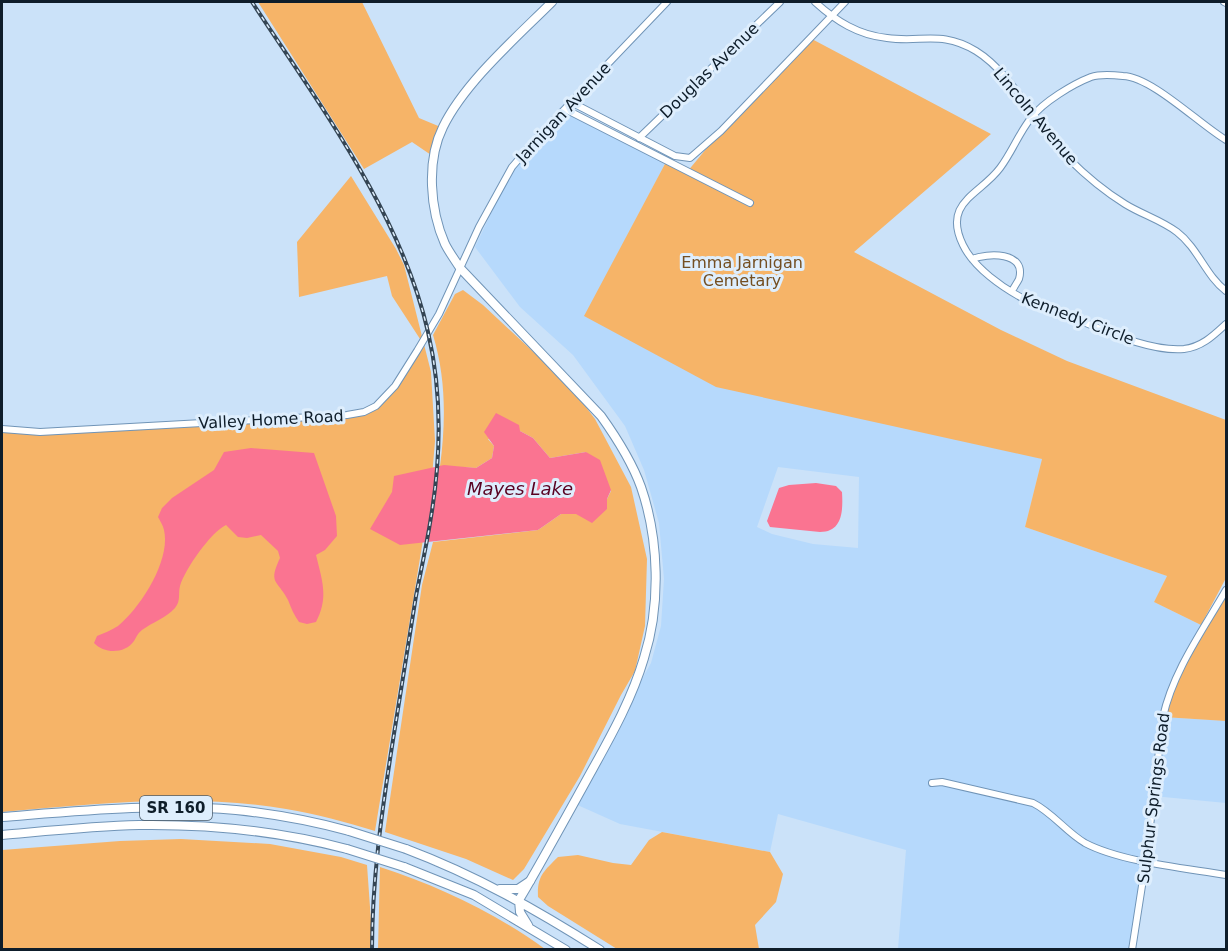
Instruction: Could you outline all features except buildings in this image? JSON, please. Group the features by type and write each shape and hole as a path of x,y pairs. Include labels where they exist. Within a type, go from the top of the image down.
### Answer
{"highway":[{"name":"SR 160","path":"2,817 143,807 236,810 312,822 406,849 467,874 519,900 600,950"},
{"name":"SR 160","path":"2,835 137,825 185,825 230,828 305,838 404,867 474,895 566,950"},
{"path":"498,889 518,889 530,881"},
{"path":"493,906 510,906 519,900 520,912 529,926"}],"main road":[{"path":"519,900 623,713 645,657 654,606 654,554 648,516 640,486 615,437 601,416 460,268 446,244 433,198 434,157 442,128 460,99 482,73 552,2"}],"street":[{"name":"Jarnigan Avenue","path":"460,268 479,227 512,168 571,102 667,2"},
{"name":"Douglas Avenue","path":"639,138 780,2"},
{"name":"Lincoln Avenue","path":"815,2 848,27 865,33 887,38 938,37 955,40 976,51 992,63 1066,156 1086,176 1125,204 1178,232 1227,291"},
{"path":"571,102 675,156 690,158 721,131 845,2"},
{"name":"Kennedy Circle","path":"1227,140 1148,83 1126,76 1093,77 1052,98 1033,116 1001,166 989,181 964,200 958,215 958,230 963,245 972,259 993,278 1025,299 1137,342 1164,349 1186,348 1206,342 1227,324"},
{"path":"565,109 750,203"},
{"path":"972,259 983,254 998,254 1016,263 1019,268 1019,278 1012,291"},
{"name":"Valley Home Road","path":"2,429 40,432 307,418 364,412 386,398 404,374 439,314 460,268"},
{"name":"Sulphur Springs Road","path":"1132,950 1166,701 1199,636 1227,590"},
{"path":"932,783 942,782 1033,803 1075,837 1091,846 1117,855 1227,875"}],"shaded area":[{"path":"565,109 666,162 585,316 1042,459 1025,527 1167,576 1154,602 1205,627 1163,717 1226,721 1226,803 1153,796 1132,949 898,949 906,850 778,814 770,852 620,824 573,803 651,663 661,626 664,579 659,523 644,470 625,426 573,355 520,307 475,247 506,182 518,164","holes":["778,467 859,477 858,548 813,544 772,534 757,527"]}],"green space":[{"path":"258,2 362,2 419,118 443,128 434,157 412,142 364,169"},
{"name":"Emma Jarnigan Cemetary","path":"810,38 991,134 854,252 1001,330 1067,361 1226,420 1226,578 1201,625 1154,602 1167,576 1025,527 1042,459 716,387 584,316 666,162 687,172 721,131"},
{"path":"351,176 404,265 431,372 435,441 431,489 375,831 297,811 251,804 215,802 144,802 2,812 2,429 24,432 364,412 386,398 422,342 392,296 387,276 299,297 297,242"},
{"path":"463,290 483,305 570,386 595,419 631,487 647,559 645,626 635,671 580,776 524,869 513,880 466,859 385,832 422,585 433,542 538,530 561,514 607,509 607,499 611,491 586,452 550,458 533,438 520,431 488,439 494,446 492,458 476,468 440,466 444,400 443,383 433,335 455,294"},
{"path":"1226,590 1226,721 1163,717 1171,689"},
{"path":"662,832 770,852 783,874 776,902 755,925 759,949 617,949 548,906 538,897 542,874 558,857 578,855 631,865 649,840"},
{"path":"181,839 270,844 341,857 367,865 373,949 2,949 2,850"},
{"path":"380,867 466,902 545,949 378,949"}],"water":[{"name":"Mayes Lake","path":"496,413 519,425 520,431 533,438 550,458 586,452 600,460 611,490 607,499 607,509 592,523 576,514 561,514 538,530 400,545 370,529 392,492 394,476 444,465 476,468 492,458 494,446 484,432"},
{"path":"251,448 314,453 336,516 337,536 325,550 316,555 323,596 316,622 307,624 299,622 275,581 274,577 280,558 278,551 261,535 238,537 226,525 213,535 193,561 180,586 178,603 175,608 142,630 125,648 109,651 98,647 94,643 97,636 116,627 127,618 145,595 159,569 165,542 164,528 158,517 162,508 172,498 214,470 224,452"},
{"path":"816,483 836,486 842,492 842,513 833,528 820,532 770,527 767,521 779,488"}],"railway":[{"path":"252,2 330,119 378,202 415,288 428,332 436,378 437,471 385,792 378,845 372,950"}]}
